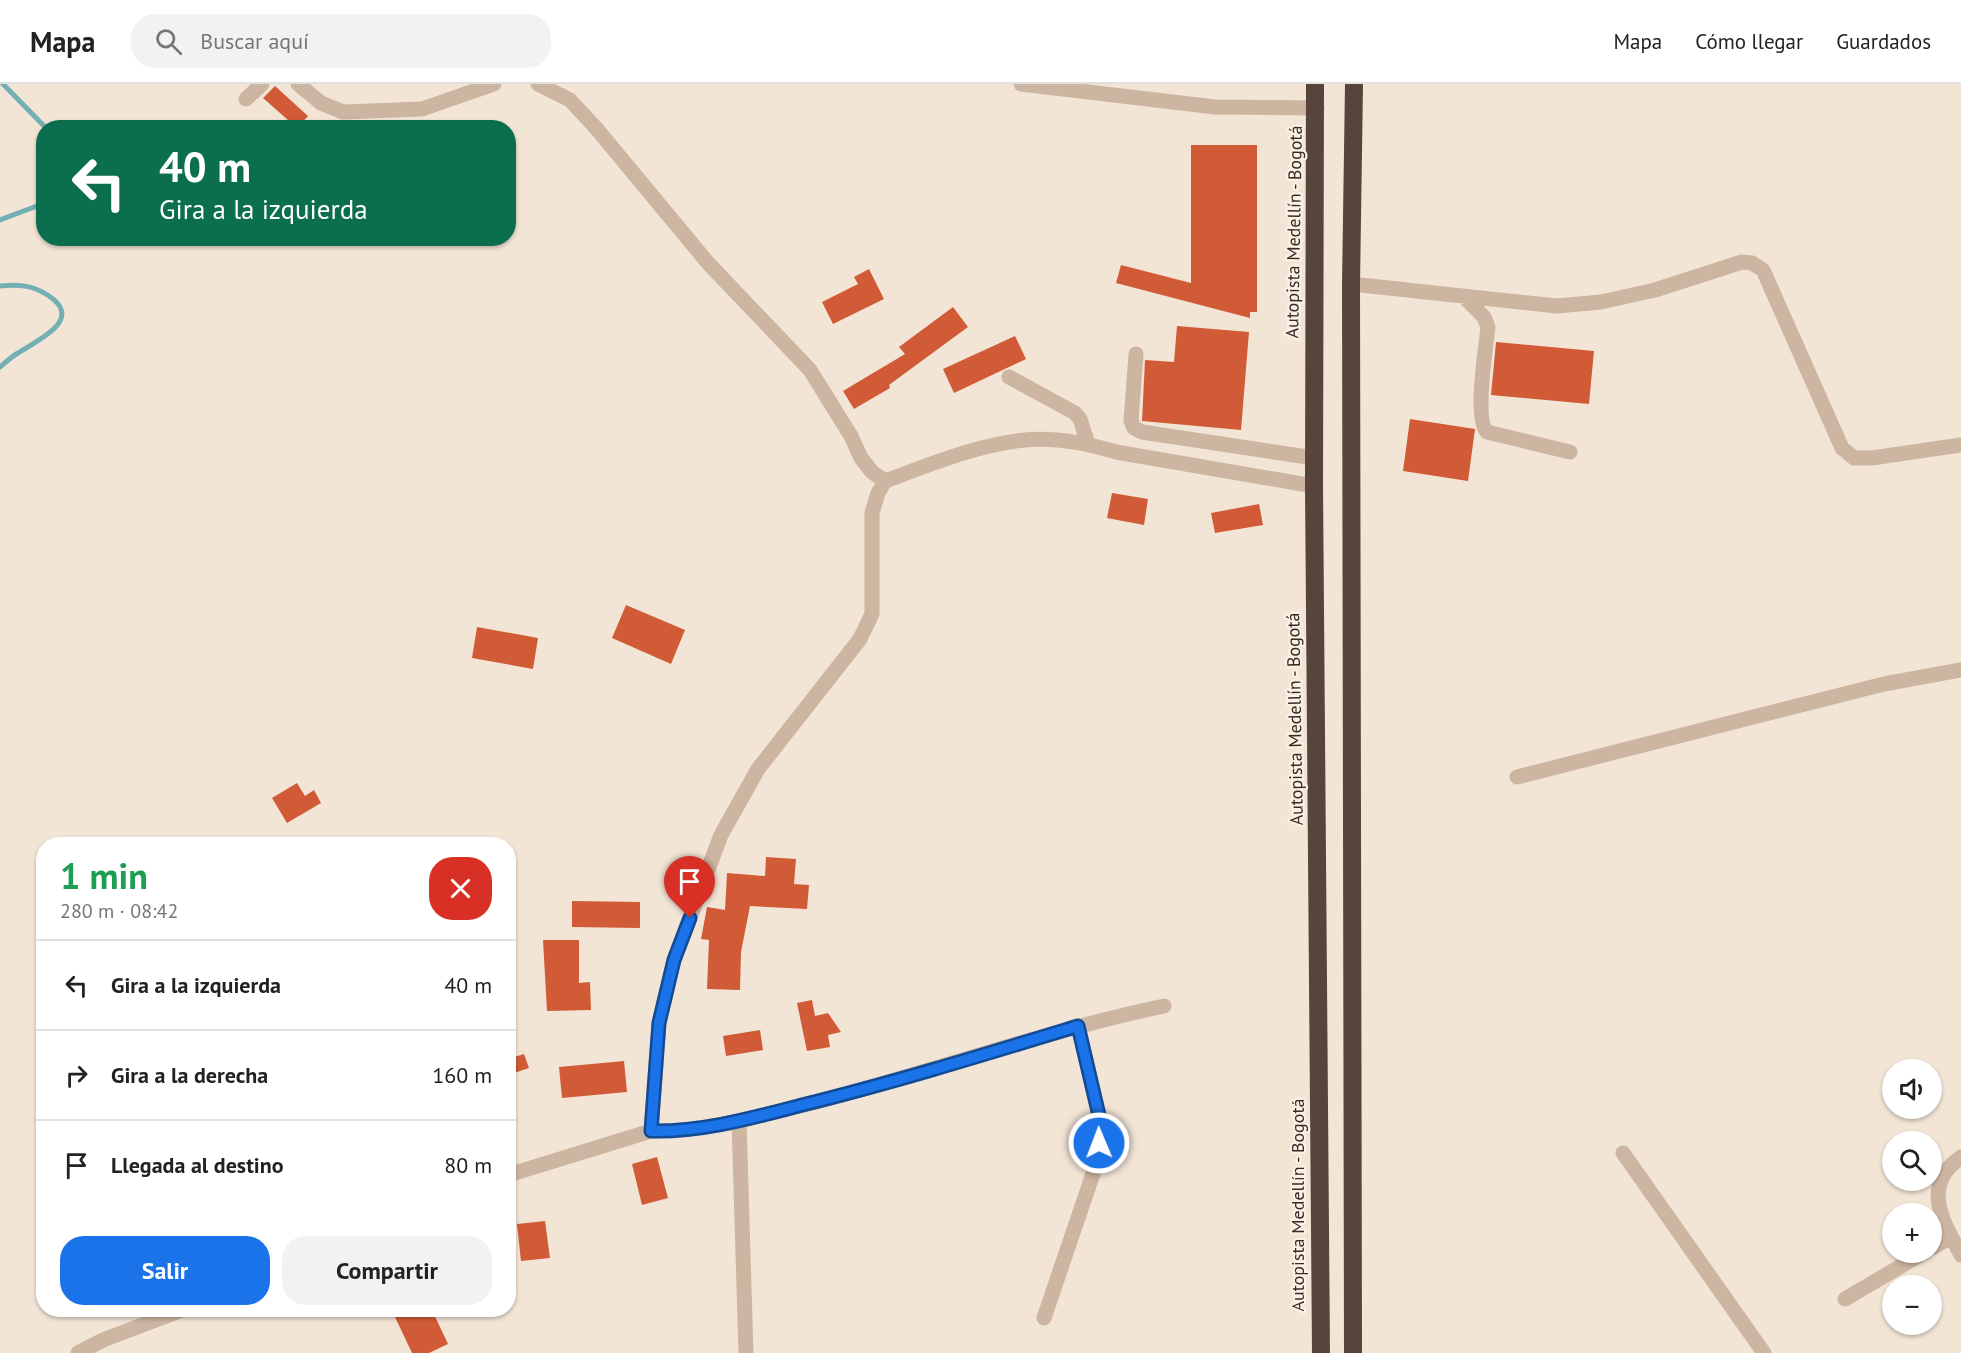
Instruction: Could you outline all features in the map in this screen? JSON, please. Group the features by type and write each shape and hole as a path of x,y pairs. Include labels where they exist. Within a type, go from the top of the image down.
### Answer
{"highway":[{"name":"Autopista Medellín - Bogotá","path":"1315,84 1317,108 1314,486 1321,1353"},
{"path":"1353,1353 1350,284 1354,84"}],"street":[{"path":"246,99 262,84"},
{"path":"298,84 321,103 343,112 422,109 494,84"},
{"path":"538,84 570,100 708,263 810,370 851,436 861,458 872,472 885,481"},
{"path":"1022,84 1215,107 1317,108"},
{"path":"1350,284 1557,306 1601,302 1654,290 1742,262 1752,264 1763,270 1842,448 1854,458 1872,459 1961,445"},
{"path":"1463,296 1487,322 1480,421 1483,428 1487,432 1570,452"},
{"path":"1136,354 1131,421 1134,428 1142,432 1314,458"},
{"path":"1010,377 1075,412 1080,419 1088,444"},
{"path":"651,1131 659,1023 674,960 721,835 758,769 860,639 872,615 872,513 878,493 885,481 981,449 1024,440 1088,444 1116,452 1314,486"},
{"path":"1517,777 1884,684 1961,670"},
{"path":"516,1173 651,1131 680,1131 738,1121 887,1084 1078,1026 1164,1006"},
{"path":"1044,1318 1097,1162 1101,1124 1078,1026"},
{"path":"738,1121 746,1353"},
{"path":"1623,1153 1764,1353"},
{"path":"1961,1156 1947,1169 1938,1190 1939,1211 1961,1256"},
{"path":"1942,1242 1951,1237"},
{"path":"1845,1299 1906,1263"},
{"path":"78,1353 103,1340 164,1317"}],"building":[{"path":"275,86 308,116 304,120 288,120 263,98"},
{"path":"1191,145 1257,145 1257,312 1250,312 1250,318 1116,283 1121,265 1191,283"},
{"path":"869,269 884,299 833,324 822,302 858,284 854,277"},
{"path":"953,307 968,327 889,385 890,388 854,409 843,391 905,354 899,347"},
{"path":"1177,326 1249,332 1241,430 1142,421 1145,360 1174,362"},
{"path":"1015,336 1026,359 954,393 943,369"},
{"path":"1496,342 1594,351 1589,404 1491,395"},
{"path":"1410,419 1475,429 1468,481 1403,471"},
{"path":"1112,493 1148,499 1144,525 1107,518"},
{"path":"1259,504 1263,525 1215,533 1211,513"},
{"path":"626,605 685,630 671,664 612,638"},
{"path":"477,627 538,638 533,669 472,658"},
{"path":"297,783 305,796 314,790 321,803 287,823 272,798"},
{"path":"766,857 796,859 794,884 809,885 807,909 750,906 741,952 740,990 707,989 709,940 701,939 707,907 725,910 727,873 765,876"},
{"path":"572,901 640,902 640,928 572,927"},
{"path":"543,940 579,940 579,983 590,982 591,1010 547,1011"},
{"path":"812,1000 815,1016 828,1013 841,1032 828,1035 830,1047 807,1051 797,1003"},
{"path":"760,1030 763,1050 726,1056 723,1036"},
{"path":"524,1054 529,1068 516,1072 516,1056"},
{"path":"624,1061 627,1092 562,1098 559,1067"},
{"path":"657,1157 668,1198 642,1205 632,1164"},
{"path":"545,1221 550,1258 521,1261 517,1224"},
{"path":"395,1317 435,1317 448,1344 429,1353 412,1353"}],"waterway":[{"path":"3,84 38,120"},
{"path":"0,220 36,206"},
{"path":"0,286 31,287 49,296 59,305 62,313 54,329 0,367"}],"route":[{"path":"690,918 674,960 659,1023 651,1131 680,1131 738,1121 887,1084 1078,1026 1101,1124 1099,1143"}]}
